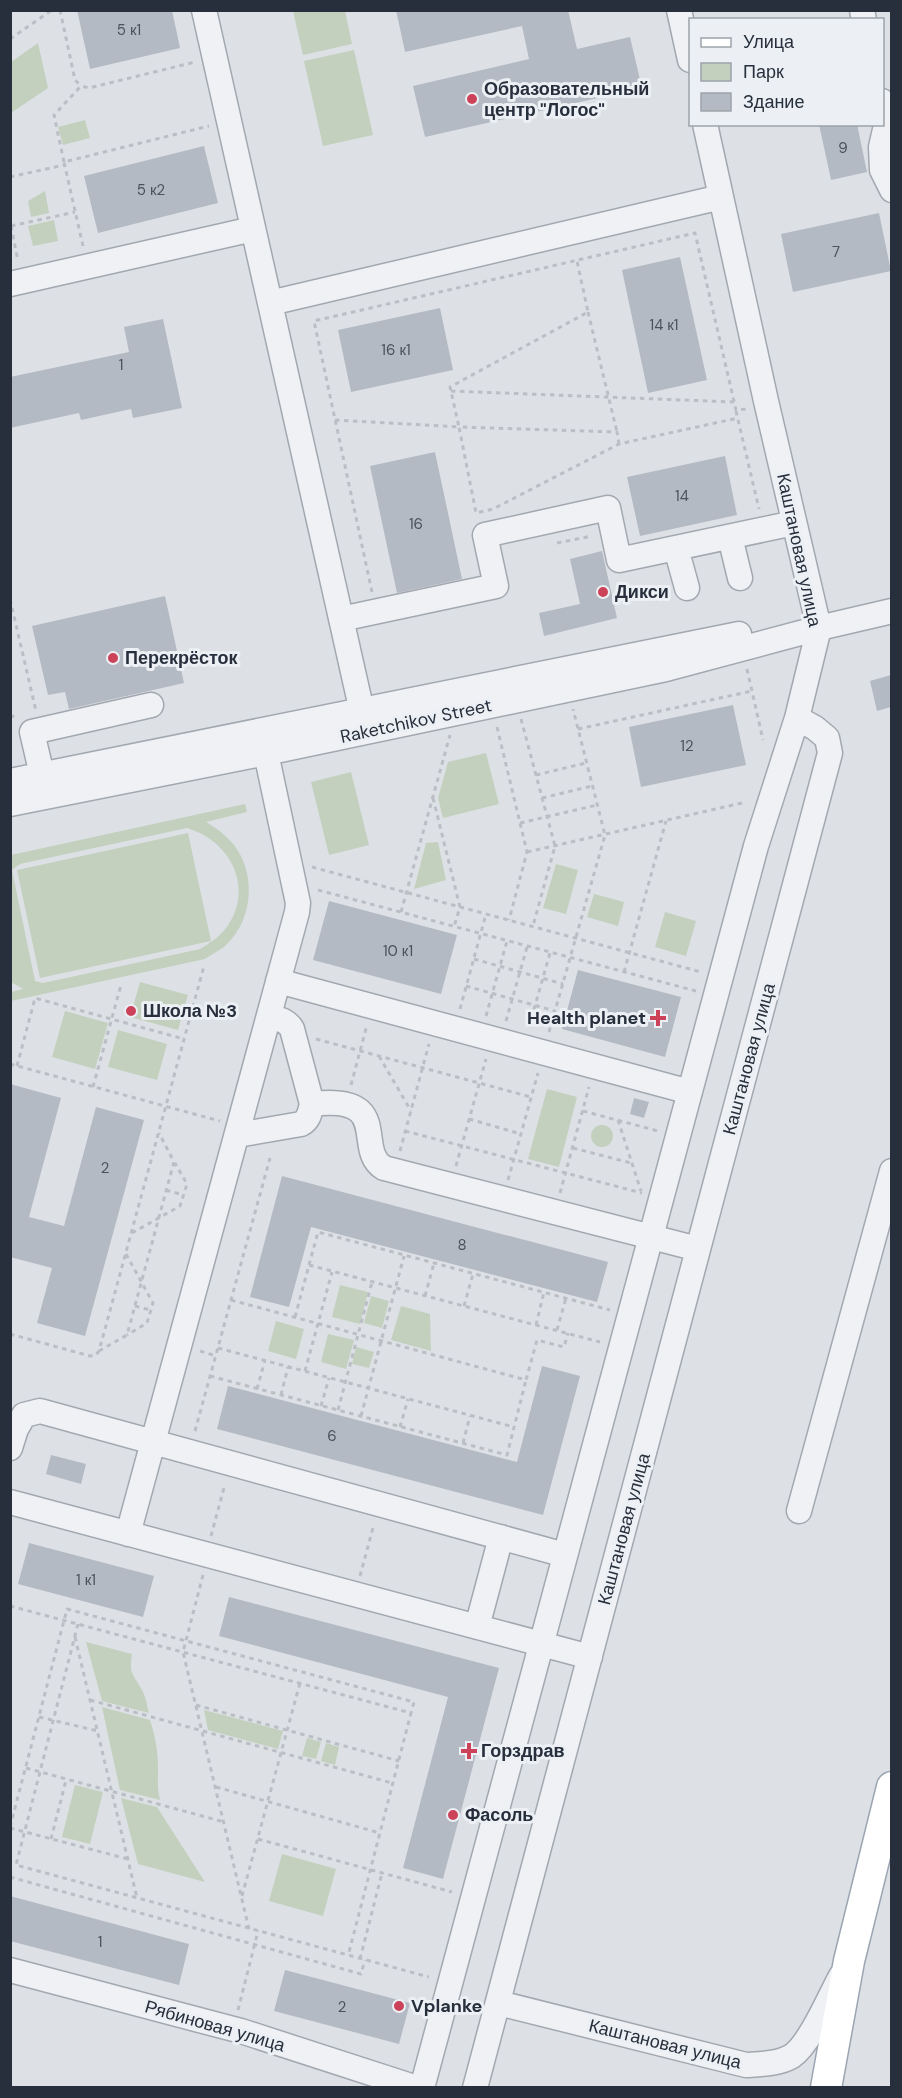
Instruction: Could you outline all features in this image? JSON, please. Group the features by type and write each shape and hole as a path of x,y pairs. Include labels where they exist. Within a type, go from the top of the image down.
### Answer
{"main road":[{"path":"826,2088 849,1961 891,1788"}],"street":[{"path":"204,10 364,721"},
{"path":"680,10 689,55"},
{"path":"884,109 887,121 881,147 882,170 891,190"},
{"name":"Каштановая улица","path":"475,2088 830,753 826,738 815,728 797,718 819,628 766,405 705,126"},
{"path":"270,303 721,197"},
{"path":"15,275 253,229"},
{"path":"341,619 496,586 485,534 608,508 619,560 794,523"},
{"path":"730,537 740,578"},
{"path":"676,548 687,588"},
{"name":"Raketchikov Street","path":"10,781 666,669 891,611"},
{"path":"42,774 32,732 151,705"},
{"path":"422,2088 756,846 797,718"},
{"name":"Raketchikov Street","path":"10,804 266,753 364,721"},
{"path":"129,1534 229,1128 269,1016 298,903 266,753"},
{"path":"278,981 435,1023 494,1026 544,1052 690,1092"},
{"path":"229,1128 301,1124 306,1121 312,1104 292,1029 290,1024 284,1020 269,1016"},
{"path":"312,1104 325,1102 346,1105 365,1116 370,1127 372,1155 376,1163 394,1170 698,1249"},
{"path":"799,1510 891,1171"},
{"path":"10,1448 16,1429 24,1415 40,1411 565,1555"},
{"path":"10,1503 590,1657"},
{"path":"477,1627 501,1537"},
{"path":"814,2088 849,1961"},
{"name":"Каштановая улица","path":"499,2003 746,2065 768,2063 791,2056 803,2046 849,1961"},
{"name":"Рябиновая улица","path":"10,1970 241,2031 417,2088"}],"path":[{"path":"10,39 52,10"},
{"path":"60,10 75,80 81,86 89,88 200,61"},
{"path":"81,86 54,115 84,251"},
{"path":"10,177 215,124"},
{"path":"15,275 11,225 75,212"},
{"path":"376,611 314,321 695,233 736,410 766,405"},
{"path":"577,261 619,444"},
{"path":"588,312 450,387 476,513 493,509 619,444 738,418"},
{"path":"451,391 734,402"},
{"path":"335,420 617,432"},
{"path":"10,599 36,711 10,717"},
{"path":"747,667 763,740"},
{"path":"578,729 752,691"},
{"path":"503,1198 605,835 571,702"},
{"path":"520,712 555,846 533,926"},
{"path":"495,718 527,852 508,920"},
{"path":"401,912 452,726"},
{"path":"536,775 586,763"},
{"path":"542,798 592,786"},
{"path":"433,795 460,907 454,927"},
{"path":"527,852 746,802"},
{"path":"520,823 597,805"},
{"path":"624,972 666,821"},
{"path":"309,866 701,972"},
{"path":"313,889 696,992"},
{"path":"459,1011 487,914"},
{"path":"451,1185 494,1026 492,993 507,941"},
{"path":"494,1026 512,999 527,946"},
{"path":"528,1029 550,953"},
{"path":"474,959 563,984"},
{"path":"99,1351 204,966"},
{"path":"93,1087 121,985"},
{"path":"466,986 555,1011"},
{"path":"17,1066 35,998 184,1039"},
{"path":"346,1105 372,1006"},
{"path":"394,1170 435,1023"},
{"path":"314,1039 531,1097"},
{"path":"379,1056 411,1111"},
{"path":"10,1064 166,1107 229,1128"},
{"path":"554,1212 595,1066"},
{"path":"583,1111 658,1131"},
{"path":"469,1119 521,1134"},
{"path":"405,1131 642,1193 618,1120"},
{"path":"131,1233 180,1206 187,1184 158,1133"},
{"path":"573,1148 631,1163"},
{"path":"193,1437 270,1158"},
{"path":"127,1335 174,1162"},
{"path":"166,1190 183,1195"},
{"path":"295,1317 318,1232 610,1310"},
{"path":"10,1334 90,1356 96,1355 147,1323 153,1303 126,1253"},
{"path":"361,1416 405,1256"},
{"path":"425,1296 434,1263"},
{"path":"309,1265 602,1342"},
{"path":"305,1371 333,1271"},
{"path":"464,1306 473,1274"},
{"path":"338,1410 372,1281"},
{"path":"536,1325 544,1292"},
{"path":"557,1330 566,1298"},
{"path":"231,1300 526,1380"},
{"path":"135,1306 151,1311"},
{"path":"210,1376 507,1455 537,1340 564,1347 568,1334"},
{"path":"218,1348 514,1427"},
{"path":"199,1351 216,1356"},
{"path":"257,1389 265,1360"},
{"path":"281,1395 288,1367"},
{"path":"321,1406 329,1378"},
{"path":"400,1427 408,1399"},
{"path":"463,1443 470,1416"},
{"path":"231,1463 183,1652 249,1929"},
{"path":"355,1595 379,1504"},
{"path":"10,1605 411,1713"},
{"path":"128,1859 10,1828 68,1609 414,1702 348,1956"},
{"path":"78,1624 16,1865 417,1974"},
{"path":"75,1635 137,1898"},
{"path":"242,1898 300,1683"},
{"path":"90,1700 393,1784"},
{"path":"196,1705 399,1761"},
{"path":"39,1717 98,1731"},
{"path":"26,1768 224,1823"},
{"path":"51,1839 67,1779"},
{"path":"216,1787 380,1833"},
{"path":"258,1839 440,1889"},
{"path":"360,1959 382,1873"},
{"path":"10,1877 361,1974 365,1960"},
{"path":"240,2002 258,1931"}],"green space":[{"path":"293,11 345,11 352,44 303,55"},
{"path":"38,43 48,88 11,113 11,62"},
{"path":"354,50 373,135 323,146 304,61"},
{"path":"85,120 90,138 63,145 58,127"},
{"path":"45,191 49,213 31,217 28,201"},
{"path":"54,220 58,241 33,246 28,226"},
{"path":"486,753 499,804 443,818 438,798 448,762"},
{"path":"351,772 369,845 329,855 311,782"},
{"path":"245,804 247,812 206,822 228,838 241,857 249,884 246,912 234,937 224,947 205,959 11,1001 11,992 23,989 11,982 11,855","holes":["187,828 202,834 226,855 234,868 238,883 238,898 234,913 226,928 217,937 200,949 43,983 35,981 12,870 20,864"]},
{"path":"188,833 211,941 40,978 17,870"},
{"path":"438,842 446,880 414,889 426,843"},
{"path":"556,864 578,870 566,914 543,908"},
{"path":"594,894 624,902 618,926 587,917"},
{"path":"665,912 696,921 686,956 655,947"},
{"path":"140,982 188,995 178,1030 130,1017"},
{"path":"65,1011 108,1023 95,1069 52,1057"},
{"path":"118,1030 167,1044 157,1080 108,1067"},
{"path":"547,1089 577,1097 559,1167 528,1159"},
{"path":"598,1125 606,1125 613,1132 613,1140 606,1147 598,1147 591,1140 591,1132"},
{"path":"340,1285 368,1292 360,1324 332,1317"},
{"path":"371,1296 389,1301 382,1328 364,1323"},
{"path":"401,1306 430,1314 431,1351 391,1340"},
{"path":"276,1321 304,1329 296,1359 268,1351"},
{"path":"328,1334 354,1340 346,1369 321,1362"},
{"path":"356,1347 374,1352 369,1368 352,1364"},
{"path":"86,1642 132,1654 131,1671 143,1693 149,1713 102,1701"},
{"path":"102,1707 150,1720 157,1749 160,1800 120,1790"},
{"path":"204,1710 283,1731 278,1749 208,1730"},
{"path":"307,1738 321,1742 316,1759 302,1756"},
{"path":"326,1743 339,1747 335,1765 321,1761"},
{"path":"75,1785 103,1792 90,1844 62,1837"},
{"path":"121,1798 157,1807 205,1882 138,1864"},
{"path":"282,1854 336,1869 323,1916 269,1901"}],"building":[{"path":"77,10 172,10 180,48 90,69"},
{"path":"396,10 568,10 577,49 630,37 642,88 425,137 413,86 529,59 522,26 405,52"},
{"path":"819,126 857,126 867,172 831,180"},
{"path":"204,146 218,203 98,233 84,176"},
{"path":"879,213 891,271 793,292 781,234"},
{"path":"680,257 707,380 648,393 622,270"},
{"path":"440,308 453,370 351,392 338,330"},
{"path":"163,319 182,408 133,418 131,409 81,420 79,413 10,428 10,377 129,352 124,327"},
{"path":"435,452 462,579 397,593 370,466"},
{"path":"725,456 737,515 640,536 627,477"},
{"path":"602,551 617,618 544,636 539,613 580,604 570,559"},
{"path":"165,596 184,683 69,709 65,692 48,695 32,626"},
{"path":"891,675 891,707 877,711 870,681"},
{"path":"733,705 746,765 641,787 629,727"},
{"path":"329,901 457,935 441,994 313,960"},
{"path":"578,970 681,997 665,1057 562,1029"},
{"path":"10,1084 61,1098 29,1217 64,1226 96,1107 144,1120 85,1336 37,1323 52,1268 10,1257"},
{"path":"634,1098 649,1102 644,1118 630,1114"},
{"path":"282,1176 608,1262 597,1302 311,1227 289,1307 250,1297"},
{"path":"542,1366 580,1376 543,1515 217,1429 228,1386 517,1462"},
{"path":"51,1455 86,1464 81,1484 46,1474"},
{"path":"29,1543 154,1576 143,1617 18,1584"},
{"path":"229,1597 499,1668 443,1879 403,1868 448,1697 219,1636"},
{"path":"10,1896 189,1944 179,1985 10,1941"},
{"path":"285,1970 410,2003 399,2044 274,2011"}],"place":[{"name":"Образовательный центр \"Логос\"","path":"472,99"},
{"name":"Дикси","path":"603,592"},
{"name":"Перекрёсток","path":"113,658"},
{"name":"Школа №3","path":"131,1011"},
{"name":"Health planet","path":"658,1018"},
{"name":"Горздрав","path":"469,1751"},
{"name":"Фасоль","path":"453,1815"},
{"name":"Vplanke","path":"399,2006"}]}
